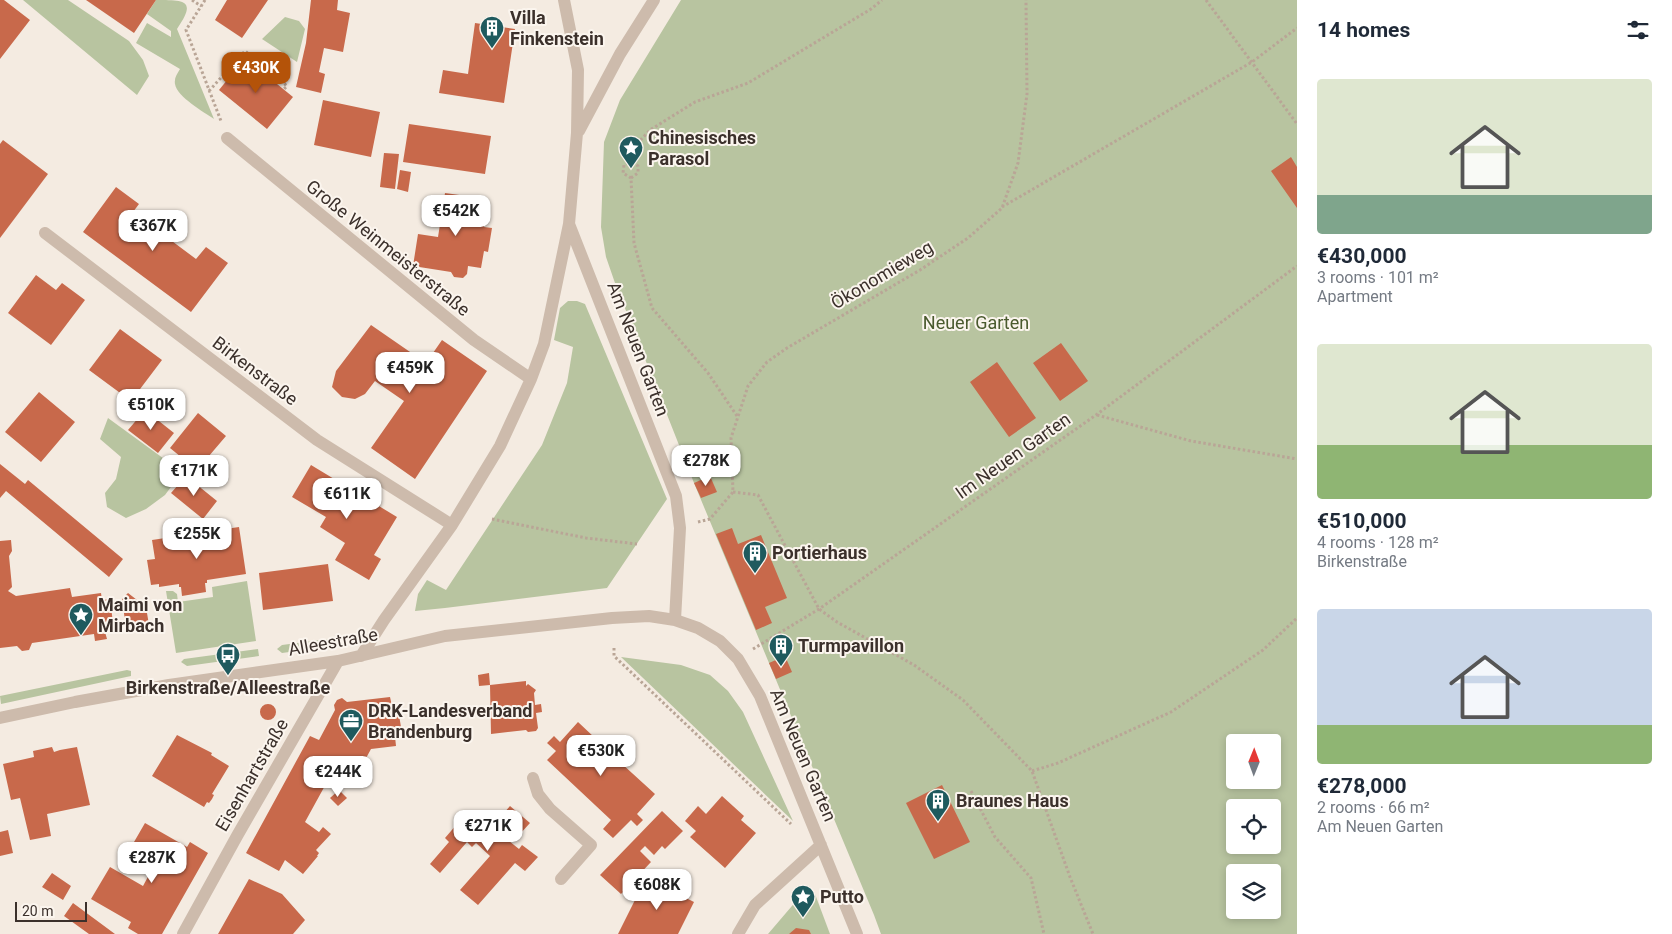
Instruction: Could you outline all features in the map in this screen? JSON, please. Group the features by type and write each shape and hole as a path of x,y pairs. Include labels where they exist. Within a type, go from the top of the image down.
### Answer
{"street":[{"path":"361,656 384,620 452,525 500,446 531,379 544,344 569,224 577,133 578,70 564,0"},
{"path":"577,133 620,54 654,0"},
{"name":"Große Weinmeisterstraße","path":"227,138 474,340 531,379"},
{"name":"Am Neuen Garten","path":"569,224 676,496 680,528 675,620 698,628 720,641 738,659 760,696 857,934"},
{"name":"Birkenstraße","path":"45,233 317,440 452,525"},
{"name":"Alleestraße","path":"0,718 169,685 338,661 445,636 640,616 675,620"},
{"name":"Eisenhartstraße","path":"183,934 242,827 338,661"},
{"path":"533,778 538,794 550,809 591,845 561,879"},
{"path":"738,934 754,905 821,845"}],"path":[{"path":"192,0 201,6"},
{"path":"205,0 186,30 227,138"},
{"path":"632,161 635,146 650,130 696,102 748,83 871,9 882,0"},
{"name":"Ökonomieweg","path":"733,492 731,438 748,386 768,362 787,348 920,270 968,238 1002,208 1018,163 1027,94 1026,0"},
{"path":"1206,0 1297,124"},
{"path":"1002,208 1252,62 1297,28"},
{"path":"209,91 245,51 287,86 284,90"},
{"path":"631,178 623,173 624,165 632,161"},
{"path":"631,178 638,173 638,166 632,161"},
{"path":"631,178 634,243 652,308 708,373 738,416"},
{"name":"Im Neuen Garten","path":"738,659 819,609 1096,415 1297,266"},
{"path":"1096,415 1191,440 1297,459"},
{"path":"680,528 710,519 733,492 758,495 819,609 837,622 914,665 963,700 1032,771 1093,934"},
{"path":"492,519 586,538 637,544"},
{"path":"1032,771 1058,763 1171,712 1263,650 1297,618"},
{"path":"614,648 614,656 804,836 821,845"},
{"path":"972,792 994,837 1031,878 1044,934"}],"green space":[{"path":"23,0 68,0 129,41 143,60 149,76 137,95"},
{"path":"156,0 174,0 185,4 187,7 177,29 214,119 192,104 177,89 175,80 180,69 136,43 147,23 171,37 171,31 147,14"},
{"name":"Neuer Garten","path":"681,0 1297,0 1297,934 881,934 694,483 615,283 606,257 601,227 604,142 620,100"},
{"path":"285,17 299,21 305,29 297,62 262,39"},
{"path":"568,301 577,301 585,304 667,499 607,588 415,611 418,594 427,580 446,590 542,445 567,383 573,347 554,340 560,308"},
{"path":"108,418 182,472 165,495 146,509 126,518 107,507 105,493 116,479 121,457 100,439"},
{"path":"247,581 256,641 176,653 166,591 173,591 177,594 178,602 213,597 212,587"},
{"path":"338,639 338,643 334,646 282,653 277,649 282,645"},
{"path":"258,649 259,656 187,666 181,662 184,659"},
{"path":"621,657 681,665 710,675 728,691 743,712 793,821"},
{"path":"127,670 131,671 131,676 1,704 0,696"},
{"path":"803,893 815,894 830,934 768,934"}],"building":[{"path":"0,0 4,0 30,20 0,59"},
{"path":"86,0 156,0 134,33"},
{"path":"227,0 268,0 242,38 215,20"},
{"path":"311,0 338,0 337,10 350,13 343,52 324,48 319,72 325,74 321,93 296,87 306,43"},
{"name":"Villa Finkenstein","path":"475,23 515,29 504,103 439,93 443,70 468,74"},
{"path":"245,58 293,97 267,129 219,90"},
{"path":"323,100 380,112 371,157 314,145"},
{"path":"409,124 491,136 485,174 403,162"},
{"path":"3,140 48,174 0,238 0,144"},
{"path":"384,153 399,154 395,189 380,187"},
{"path":"1291,157 1297,167 1297,208 1271,171"},
{"path":"400,170 411,172 408,192 397,189"},
{"path":"116,187 139,204 133,212 196,259 206,247 228,263 191,312 83,232"},
{"path":"445,193 488,199 484,227 492,228 488,252 484,251 481,268 468,266 467,274 463,278 454,277 451,272 413,266 418,234 438,237"},
{"path":"36,275 56,290 62,283 85,300 51,345 8,313"},
{"path":"371,325 426,363 442,340 487,371 415,479 371,448 404,401 375,381 365,394 355,399 342,397 332,387 336,371"},
{"path":"120,329 162,360 131,401 89,370"},
{"path":"1061,343 1088,381 1060,401 1033,363"},
{"path":"997,362 1036,418 1009,437 970,382"},
{"path":"39,392 75,422 41,462 5,432"},
{"path":"145,410 174,433 158,453 128,430"},
{"path":"198,413 226,436 197,470 170,448"},
{"path":"0,464 25,484 28,480 123,559 109,577 6,491 0,498"},
{"path":"311,465 397,517 374,555 381,559 369,580 335,560 345,543 320,527 326,517 292,497"},
{"path":"186,476 217,501 203,519 171,493"},
{"path":"710,476 717,492 701,498 694,483"},
{"path":"239,527 246,574 207,580 207,583 205,583 206,592 182,596 179,584 159,587 159,584 151,585 147,560 155,559 152,540"},
{"name":"Portierhaus","path":"732,528 738,544 761,535 787,598 765,607 772,623 756,630 716,534"},
{"path":"11,540 12,551 9,556 12,587 8,591 16,596 70,588 72,597 101,593 102,600 110,599 114,631 105,632 107,639 95,641 94,634 32,643 29,650 22,651 17,646 0,648 0,541"},
{"path":"328,564 333,601 263,610 259,573"},
{"path":"128,593 146,607 149,625 126,628 122,599"},
{"name":"Turmpavillon","path":"785,656 792,672 776,679 769,663"},
{"path":"489,673 490,685 479,686 478,675"},
{"path":"526,681 526,686 528,684 536,690 534,693 535,705 541,704 542,712 536,713 538,728 536,731 528,732 526,730 491,734 490,685"},
{"path":"390,697 392,716 399,715 401,727 394,727 396,746 371,749 352,784 333,771 305,822 319,832 323,827 331,834 316,850 319,853 318,856 303,874 285,860 279,871 246,853 310,736 319,740 335,710 334,705 337,700 342,698 347,702"},
{"path":"265,704 271,704 276,709 274,718 265,720 260,715 260,709"},
{"path":"578,722 611,753 617,748 627,757 621,763 655,794 637,814 643,820 637,826 631,820 613,838 603,829 611,820 547,760 556,751 547,743 554,736 560,742"},
{"path":"177,735 212,753 211,755 229,766 212,794 214,795 212,799 204,807 152,776"},
{"path":"52,747 54,752 77,747 90,805 47,814 51,836 30,840 20,798 11,800 3,764 34,757 33,751"},
{"name":"Braunes Haus","path":"942,785 970,842 934,859 906,803"},
{"path":"339,790 347,798 338,806 330,798"},
{"path":"722,796 744,816 741,820 756,833 725,868 690,837 696,831 685,821 698,806 706,814"},
{"path":"510,806 530,823 519,835 516,833 509,841 519,849 522,845 538,857 525,871 515,863 478,905 460,890 490,856 476,843 472,847 467,842 440,873 430,864 449,842 445,838 463,817 484,836"},
{"path":"662,811 683,831 665,849 662,846 654,855 645,846 640,851 651,862 621,894 600,875"},
{"path":"145,823 187,847 190,842 208,853 162,934 138,934 128,928 131,922 91,899 110,867 143,886 150,873 145,867 150,858 158,859 161,853 145,844 143,848 134,842"},
{"path":"8,830 13,853 0,856 0,832"},
{"path":"52,873 71,886 63,900 42,887"},
{"path":"646,878 694,902 678,934 618,934"},
{"path":"249,879 282,894 305,920 293,934 218,934"},
{"path":"73,903 115,934 89,934 64,916"},
{"path":"796,928 809,930 811,934 789,934"}],"place":[{"name":"Villa Finkenstein","path":"492,49"},
{"name":"Chinesisches Parasol","path":"631,169"},
{"name":"Portierhaus","path":"755,574"},
{"name":"Maimi von Mirbach","path":"81,636"},
{"name":"Turmpavillon","path":"781,667"},
{"name":"Birkenstraße/Alleestraße","path":"228,676"},
{"name":"DRK-Landesverband Brandenburg","path":"351,742"},
{"name":"Braunes Haus","path":"938,822"},
{"name":"Putto","path":"803,918"}]}
